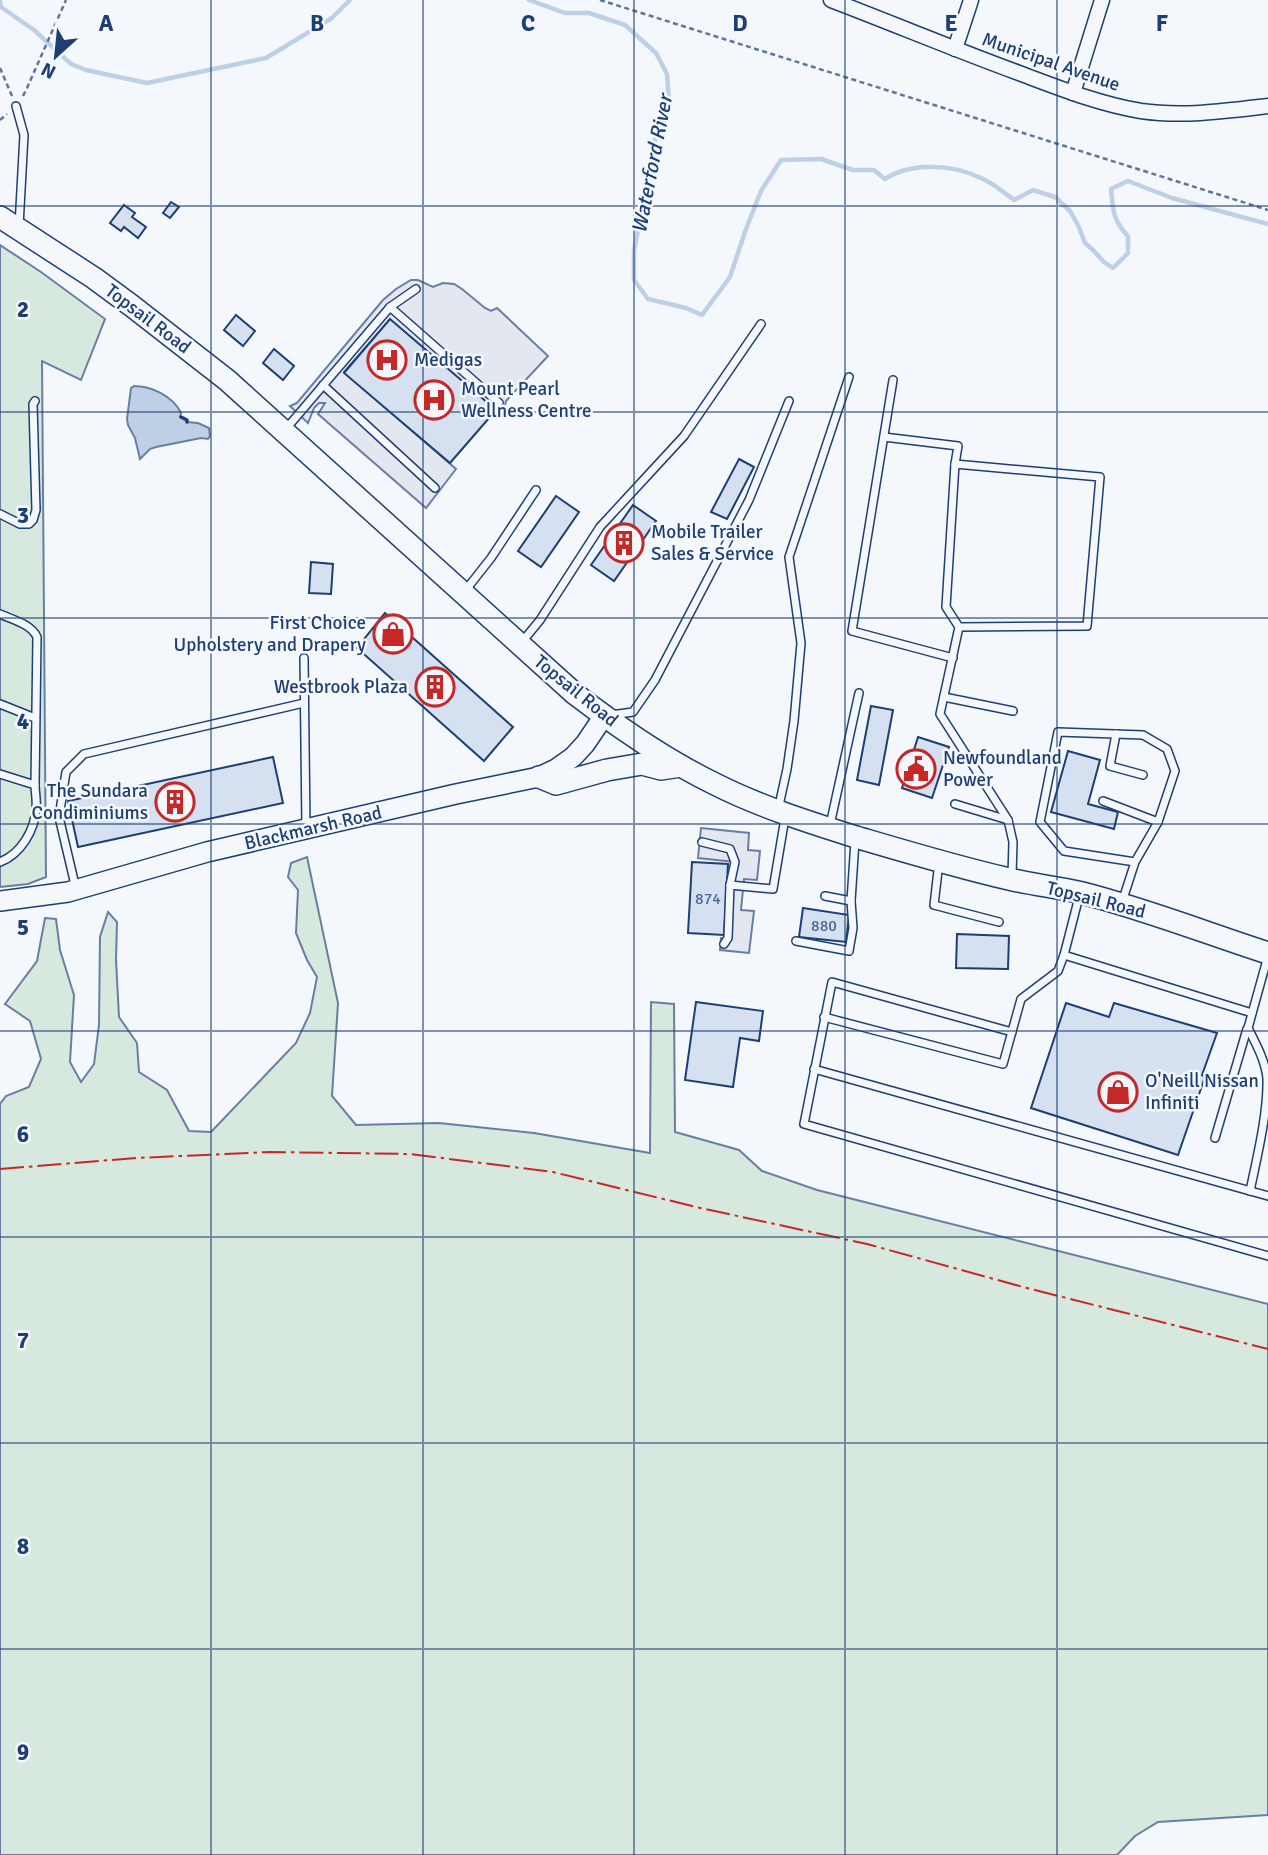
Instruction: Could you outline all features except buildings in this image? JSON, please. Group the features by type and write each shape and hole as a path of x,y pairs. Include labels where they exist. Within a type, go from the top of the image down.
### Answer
{"main road":[{"name":"Topsail Road","path":"0,217 94,278 227,380 575,694 681,766 723,788 830,829 939,862 1081,893 1268,955"},
{"name":"Blackmarsh Road","path":"0,901 76,890 207,852 539,777 573,757 604,716"},
{"path":"539,777 556,784 607,769 642,764 661,769 681,766"}],"street":[{"name":"Municipal Avenue","path":"831,0 854,4 955,49 1073,93 1117,106 1163,113 1205,113 1268,106"},
{"path":"955,49 971,0"},
{"path":"1073,93 1102,0"}],"lane":[{"path":"16,106 24,135 19,229"},
{"path":"285,431 390,307 416,289"},
{"path":"390,307 499,403"},
{"path":"520,645 540,620 600,527 684,436 761,324"},
{"path":"730,885 774,889 801,643 789,557 849,377"},
{"path":"893,380 852,631 953,658"},
{"path":"323,385 435,488"},
{"path":"0,514 23,525 29,524 34,517 35,401"},
{"path":"604,716 633,712 655,680 749,500 789,401"},
{"path":"884,438 958,446 946,607 960,627 940,714 1008,820 1013,842 1012,880"},
{"path":"955,464 1100,477 1087,626 960,627"},
{"path":"463,594 491,558 536,489"},
{"path":"0,614 29,628 35,634 36,808 27,837 15,854 0,862"},
{"path":"304,658 306,829"},
{"path":"830,829 859,693"},
{"path":"944,697 1013,710"},
{"path":"76,890 59,817 66,772 84,754 304,703"},
{"path":"0,704 35,718"},
{"path":"1121,905 1135,862 1158,822 1175,771 1167,749 1143,735 1058,732 1040,822 1064,851 1135,862"},
{"path":"1116,734 1110,766 1143,775"},
{"path":"0,774 35,785"},
{"path":"1103,800 1158,822"},
{"path":"955,804 1008,820"},
{"path":"796,941 849,951 853,928 851,901 855,836"},
{"path":"702,842 730,849 735,862 730,885 727,938 724,944"},
{"path":"939,862 934,905 999,922"},
{"path":"824,1017 1003,1064 1021,999 1058,971 1081,893"},
{"path":"825,895 851,901"},
{"path":"1214,1138 1268,955"},
{"path":"1064,956 1252,1013"},
{"path":"1012,1032 832,982 804,1124 1268,1256"},
{"path":"1248,1028 1260,1053 1267,1078 1265,1117 1250,1191"},
{"path":"814,1069 1268,1196"}],"path":[{"path":"16,106 27,88 66,0"},
{"path":"600,0 1268,210"},
{"path":"0,68 16,106"}],"shaded area":[{"path":"0,245 105,319 81,380 42,361 46,877 28,884 0,887"},
{"path":"411,280 418,280 433,287 443,283 454,284 485,308 491,311 497,308 548,356 506,401 499,413 390,320 344,372 456,469 426,508 318,414 325,403 319,403 314,408 308,423 290,406 297,403 383,300"},
{"path":"701,828 749,833 748,850 760,851 757,880 744,879 741,910 754,911 749,953 720,950 721,938 727,938 735,862 698,858"},
{"path":"307,857 338,1003 332,1096 356,1125 439,1123 534,1133 650,1153 651,1002 674,1004 675,1132 739,1150 762,1171 817,1190 1268,1304 1268,1815 1158,1822 1135,1836 1117,1855 0,1855 0,1104 6,1096 29,1087 41,1059 30,1021 5,1004 37,961 45,918 56,919 60,950 74,995 70,1062 81,1082 94,1064 99,1025 100,937 108,912 117,922 119,1017 137,1043 139,1072 167,1090 189,1131 211,1132 296,1043 310,1013 317,977 296,933 298,890 288,877 291,863"}],"water":[{"path":"134,386 154,390 167,397 181,413 180,417 187,422 209,428 208,439 156,447 140,459 127,419 131,388"}],"waterway":[{"name":"Waterford River","path":"0,1 1,7 34,30 71,64 86,70 147,83 266,58 332,18 350,0"},
{"name":"Waterford River","path":"529,0 565,13 589,13 625,25 656,53 667,74 669,101 657,129 634,251 634,280 648,299 686,308 702,315 730,277 761,191 781,160 821,159 853,170 874,170 885,179 907,170 945,168 970,173 1014,200 1033,190 1055,197 1070,211 1085,243 1113,268 1128,253 1128,236 1115,215 1111,189 1128,181 1172,198 1268,224"}],"wall":[{"path":"181,417 187,422"}],"power":[{"path":"0,1169 136,1158 270,1152 410,1154 553,1172 696,1207 867,1244 1268,1349"}],"place":[{"name":"Medigas","path":"387,360"},
{"name":"Mount Pearl Wellness Centre","path":"434,400"},
{"name":"Mobile Trailer Sales & Service","path":"624,543"},
{"name":"First Choice Upholstery and Drapery","path":"393,634"},
{"name":"Westbrook Plaza","path":"435,687"},
{"name":"Newfoundland Power","path":"916,769"},
{"name":"The Sundara Condiminiums","path":"175,802"},
{"name":"O'Neill Nissan Infiniti","path":"1118,1092"}]}
